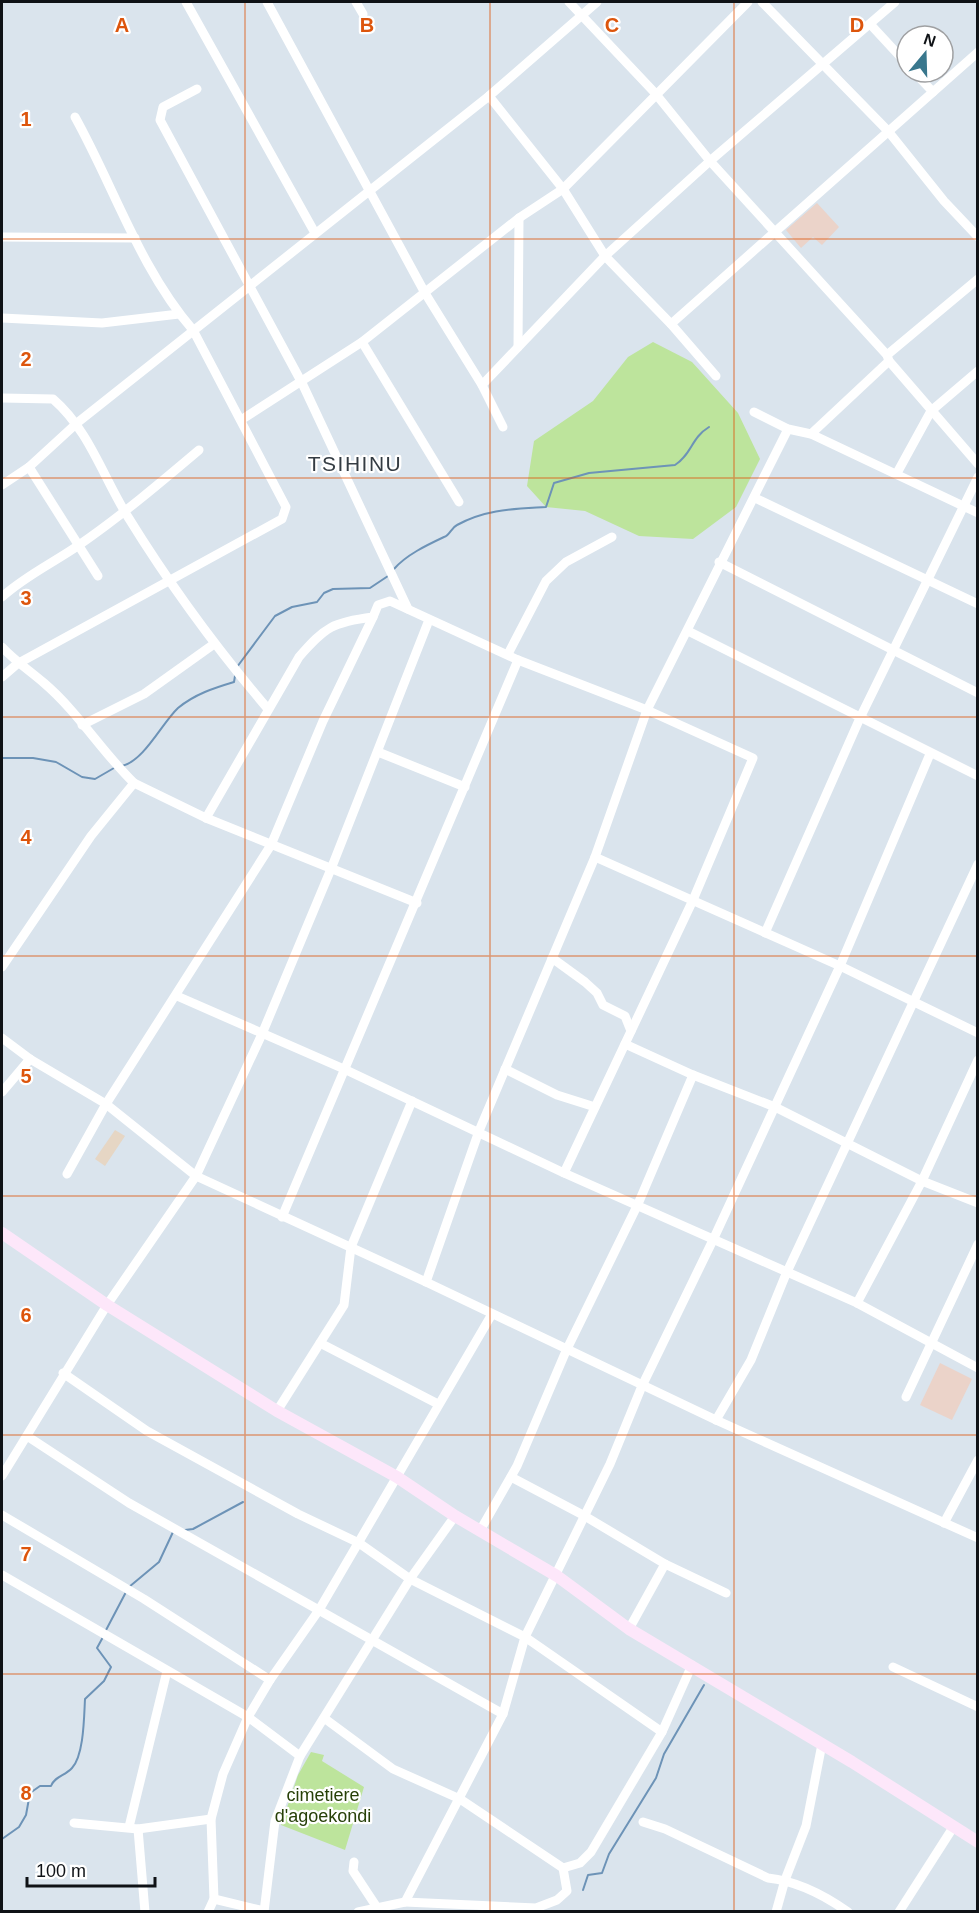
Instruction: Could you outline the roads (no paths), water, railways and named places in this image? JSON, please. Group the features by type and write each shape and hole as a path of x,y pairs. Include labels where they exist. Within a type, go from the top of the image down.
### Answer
{"street":[{"path":"186,2 315,233"},
{"path":"267,2 425,293 482,385 503,427"},
{"path":"356,2 363,14"},
{"path":"569,2 655,93 710,161 888,358 978,464"},
{"path":"2,485 29,467 77,423 193,330 250,288 315,233 489,96 597,2"},
{"path":"241,420 362,342 519,218 563,189 655,93 748,2"},
{"path":"762,2 888,131 944,201 978,237"},
{"path":"482,385 604,256 710,161 895,2"},
{"path":"870,24 895,51"},
{"path":"671,324 978,52"},
{"path":"925,84 933,92"},
{"path":"197,89 164,106 160,120 302,382 408,609"},
{"path":"489,96 563,189 604,256 671,324 716,376"},
{"path":"2,677 17,664 112,614 166,580 282,519 286,507 285,501 193,330 179,314 135,238 75,117"},
{"path":"518,347 519,218"},
{"path":"2,237 135,238"},
{"path":"811,434 888,358 978,279"},
{"path":"2,318 102,323 179,314"},
{"path":"362,342 459,502"},
{"path":"897,473 931,411 978,371"},
{"path":"2,398 52,399 77,423 124,512 166,580 214,644 268,709"},
{"path":"754,412 788,429 811,434 978,513"},
{"path":"426,1282 479,1131 594,857 648,710 688,631 719,562 755,498 788,429"},
{"path":"2,597 22,579 77,546 124,512 199,450"},
{"path":"29,467 98,576"},
{"path":"765,933 860,718 895,651 978,477"},
{"path":"755,498 929,578 978,604"},
{"path":"508,654 546,581 566,562 612,537"},
{"path":"719,562 978,693"},
{"path":"67,1174 106,1104 177,996 271,845 323,721 378,605 384,602 408,609 518,660 648,710 753,758 693,900 564,1173"},
{"path":"206,818 299,657 318,635 341,621 373,617"},
{"path":"2,1476 63,1373 196,1176 262,1034 332,869 429,620"},
{"path":"688,631 978,776"},
{"path":"82,725 144,694 214,644"},
{"path":"2,647 17,664 44,683 110,760 134,783 206,818 417,903"},
{"path":"282,1217 417,903 518,660"},
{"path":"378,752 465,787"},
{"path":"405,1902 503,1714 525,1636 557,1576 583,1515 610,1464 642,1386 713,1240 840,966 930,754"},
{"path":"2,967 91,836 134,783"},
{"path":"594,857 840,966 978,1032"},
{"path":"716,1420 751,1360 786,1274 912,1000 978,864"},
{"path":"552,958 585,981 597,993 603,1005 625,1016 631,1031"},
{"path":"177,996 345,1069 564,1173 638,1204 786,1274 857,1303 978,1368"},
{"path":"2,1038 30,1059 106,1104 196,1176 426,1282 566,1351 978,1539"},
{"path":"625,1044 693,1075 775,1107 922,1180 978,1203"},
{"path":"2,1092 30,1059"},
{"path":"857,1303 922,1180 978,1060"},
{"path":"505,1069 557,1095 595,1107"},
{"path":"481,1529 511,1477 566,1351 638,1204 693,1075"},
{"path":"277,1411 344,1305 351,1247 412,1101"},
{"path":"2,1233 107,1305 277,1411 397,1477 455,1516 481,1529 557,1576 629,1629 822,1744 977,1841"},
{"path":"906,1397 933,1345 978,1244"},
{"path":"208,1911 214,1899 211,1819 223,1774 248,1717 270,1680 319,1610 492,1314"},
{"path":"320,1343 438,1404"},
{"path":"63,1373 147,1431 298,1514 359,1543 410,1579 525,1636 662,1732"},
{"path":"27,1436 129,1503 263,1581 503,1714"},
{"path":"944,1523 978,1460"},
{"path":"511,1477 583,1515 664,1564 726,1593"},
{"path":"2,1515 144,1599 270,1680"},
{"path":"214,1899 264,1911 274,1821 300,1756 410,1579 455,1516"},
{"path":"629,1629 664,1564"},
{"path":"2,1575 248,1717 300,1756"},
{"path":"563,1868 580,1863 591,1852 662,1732 692,1665"},
{"path":"893,1667 977,1703"},
{"path":"145,1911 133,1828 167,1671"},
{"path":"324,1718 393,1769 460,1800 563,1868 567,1891 557,1900 536,1908 405,1902 358,1911"},
{"path":"776,1911 785,1880 806,1826 822,1744"},
{"path":"74,1823 133,1828 211,1819"},
{"path":"643,1822 665,1829 768,1878 785,1880 821,1894 848,1911"},
{"path":"899,1911 954,1826"},
{"path":"354,1862 353,1870 378,1909"}],"waterway":[{"path":"394,569 411,555 446,536 455,526 468,520 500,511 546,507 554,483 589,473 675,465 685,456 698,436 709,427"},
{"path":"237,667 275,616 292,607 317,602 324,593 333,589 370,588 388,576"},
{"path":"122,766 138,757 184,703 212,689 234,682 235,676"},
{"path":"2,758 33,758 56,762 82,777 95,779 114,768"},
{"path":"185,1530 193,1529 243,1502"},
{"path":"129,1587 159,1562 173,1532"},
{"path":"105,1632 126,1592"},
{"path":"2,1839 19,1827 26,1815 30,1793 40,1786 51,1786 76,1762 83,1735 85,1699 104,1681 111,1667 97,1648 103,1637"},
{"path":"583,1890 588,1875 602,1873 609,1854 656,1778 664,1754 704,1685"}],"district":[{"name":"TSIHINU","path":"355,464"}],"park label":[{"name":"cimetiere d'agoekondi","path":"323,1805"}]}
